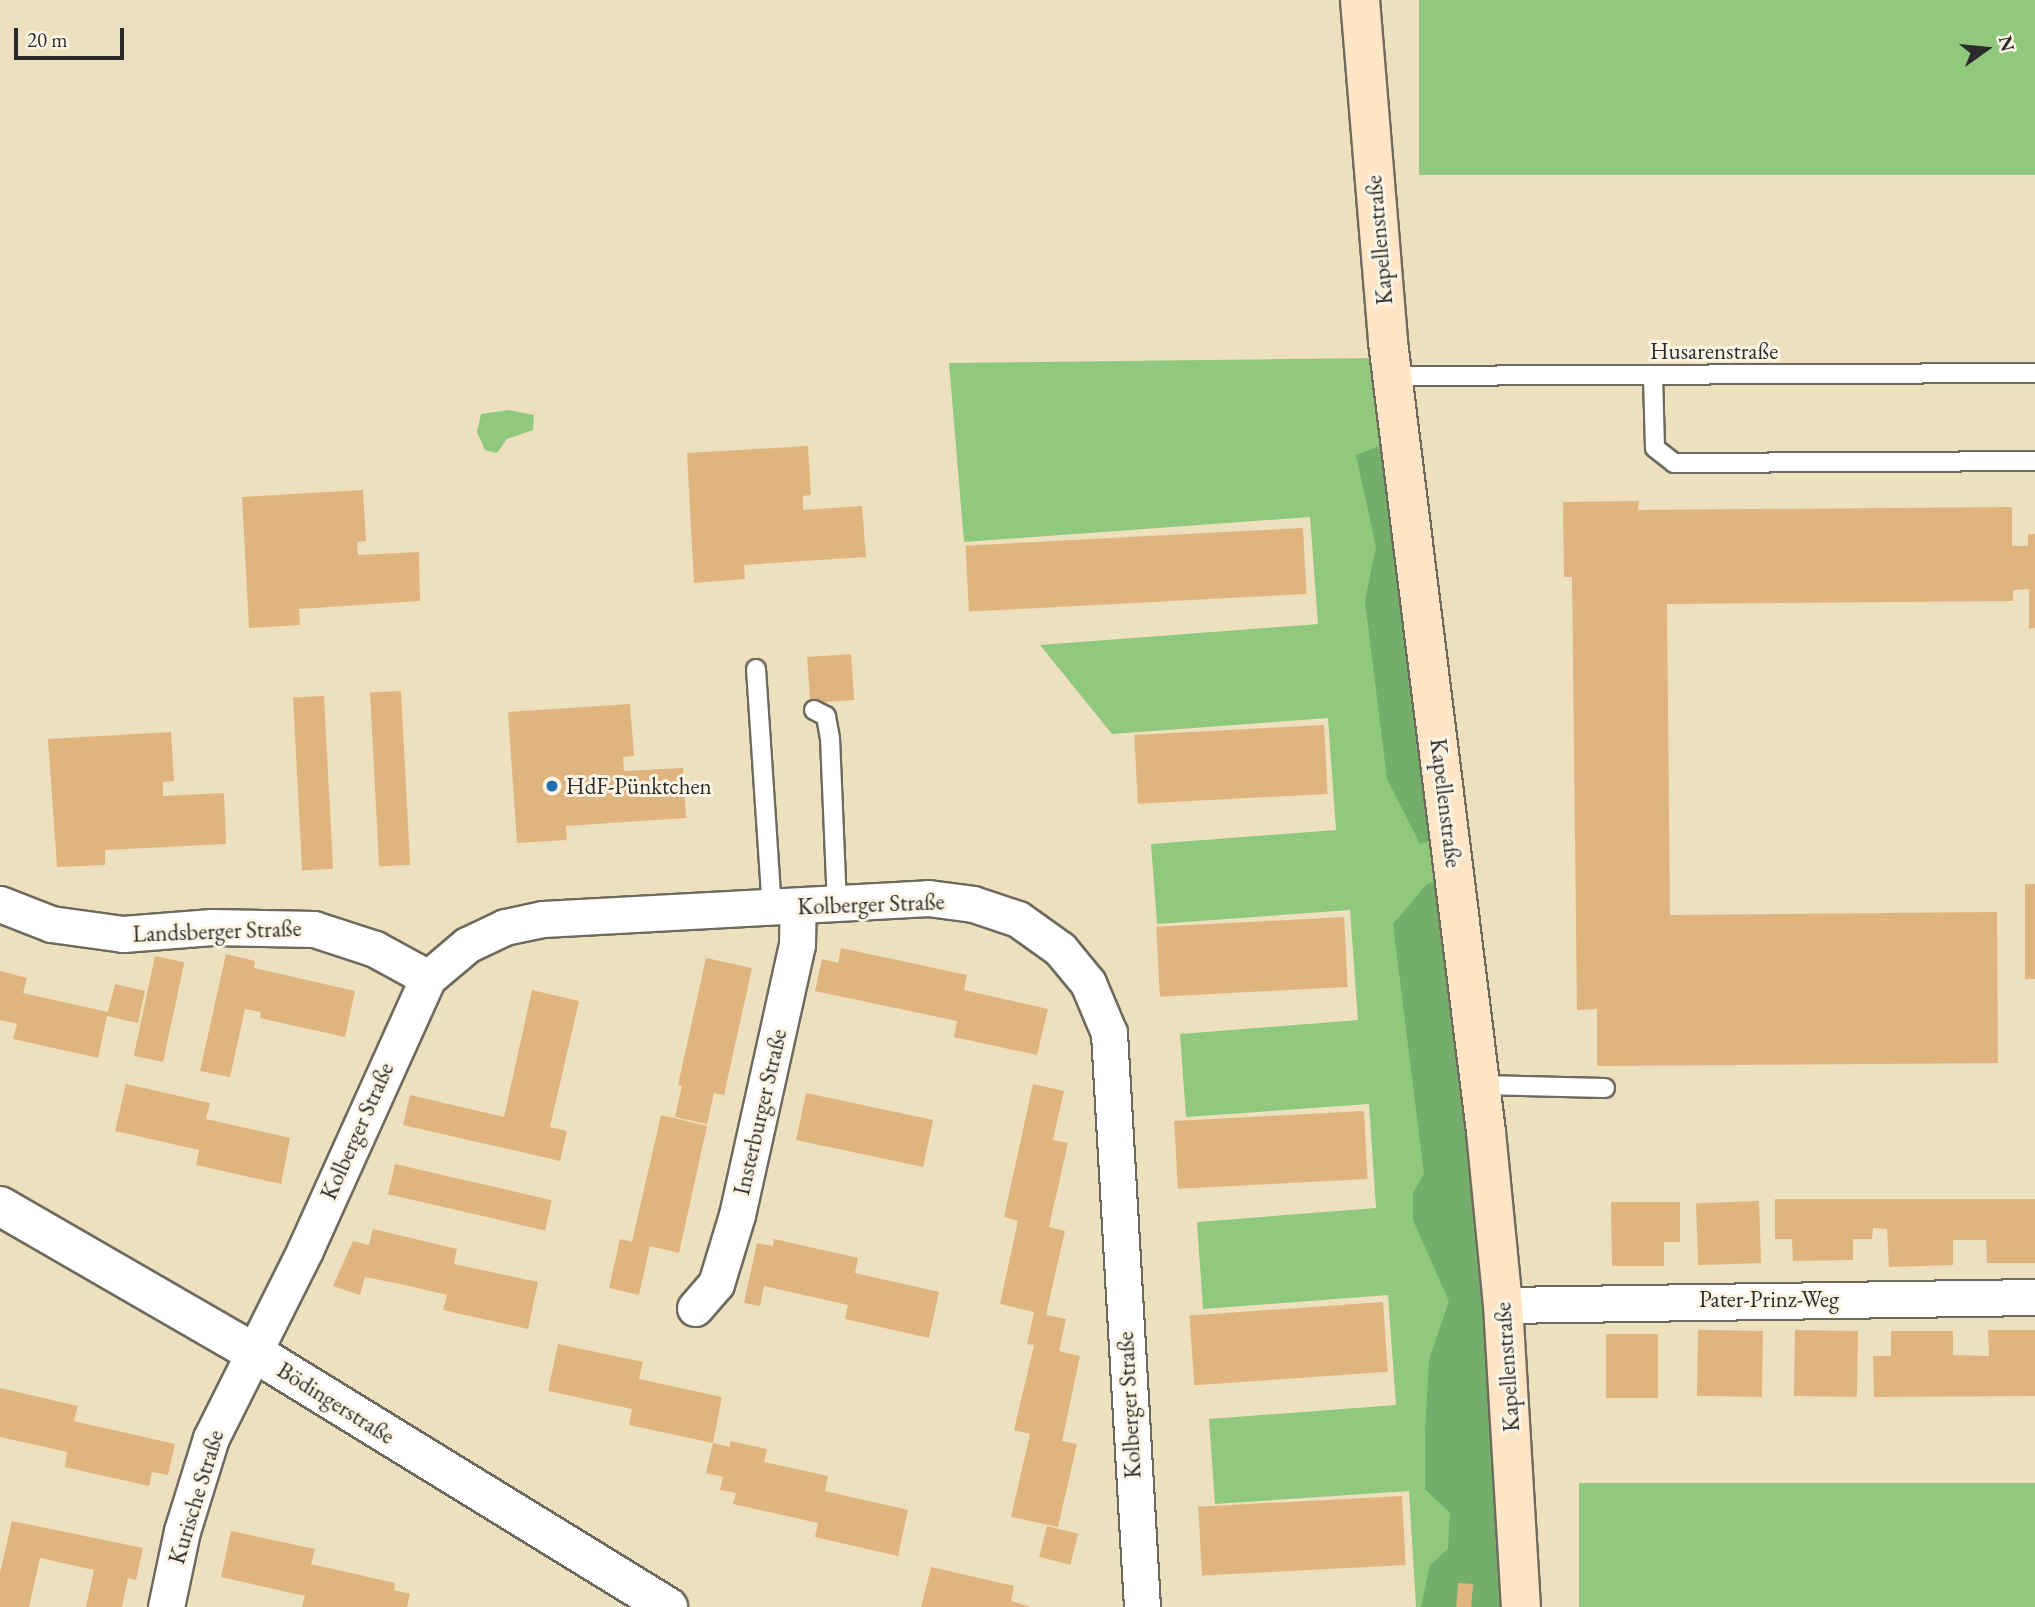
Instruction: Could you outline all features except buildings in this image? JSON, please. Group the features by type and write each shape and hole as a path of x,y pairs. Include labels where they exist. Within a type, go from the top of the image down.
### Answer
{"main road":[{"name":"Kapellenstraße","path":"1360,0 1394,376 1481,1085 1503,1305 1521,1607"}],"street":[{"name":"Kolberger Straße","path":"255,1353 428,978 467,945 505,926 543,919 928,898 973,904 1018,919 1060,949 1088,984 1109,1033 1142,1607"},
{"name":"Landsberger Straße","path":"0,904 51,924 123,934 212,927 314,929 375,949 428,978"},
{"name":"Insterburger Straße","path":"695,1308 716,1284 737,1214 797,945 785,907"},
{"name":"Bödingerstraße","path":"0,1206 255,1353 668,1607"},
{"name":"Pater-Prinz-Weg","path":"1503,1305 2035,1297"},
{"name":"Kurische Straße","path":"166,1607 182,1531 211,1437 255,1353"}],"lane":[{"name":"Husarenstraße","path":"1394,376 2035,373"},
{"path":"1653,376 1655,448 1674,463 2035,461"},
{"path":"756,668 785,907"},
{"path":"814,710 826,716 830,738 837,904"},
{"path":"1481,1085 1605,1088"}],"green space":[{"path":"1419,0 2035,0 2035,175 1419,175"},
{"path":"1382,358 1511,1607 1416,1607 1409,1491 1215,1504 1209,1419 1396,1405 1388,1295 1203,1309 1197,1222 1376,1208 1369,1104 1186,1117 1180,1034 1358,1020 1350,910 1157,924 1151,844 1336,830 1328,718 1112,734 1040,645 1318,624 1310,517 964,542 949,363"},
{"path":"509,410 534,415 533,430 507,439 497,453 485,450 477,432 481,414"},
{"path":"1391,442 1436,839 1420,844 1387,779 1365,601 1376,547 1356,455"},
{"path":"1441,880 1489,1305 1511,1607 1421,1607 1430,1565 1448,1549 1450,1513 1425,1489 1425,1432 1429,1360 1449,1301 1413,1220 1413,1193 1424,1174 1393,924 1427,884"},
{"path":"1579,1483 2035,1483 2035,1607 1579,1607"}],"place":[{"name":"HdF-Pünktchen","path":"552,786"}]}
